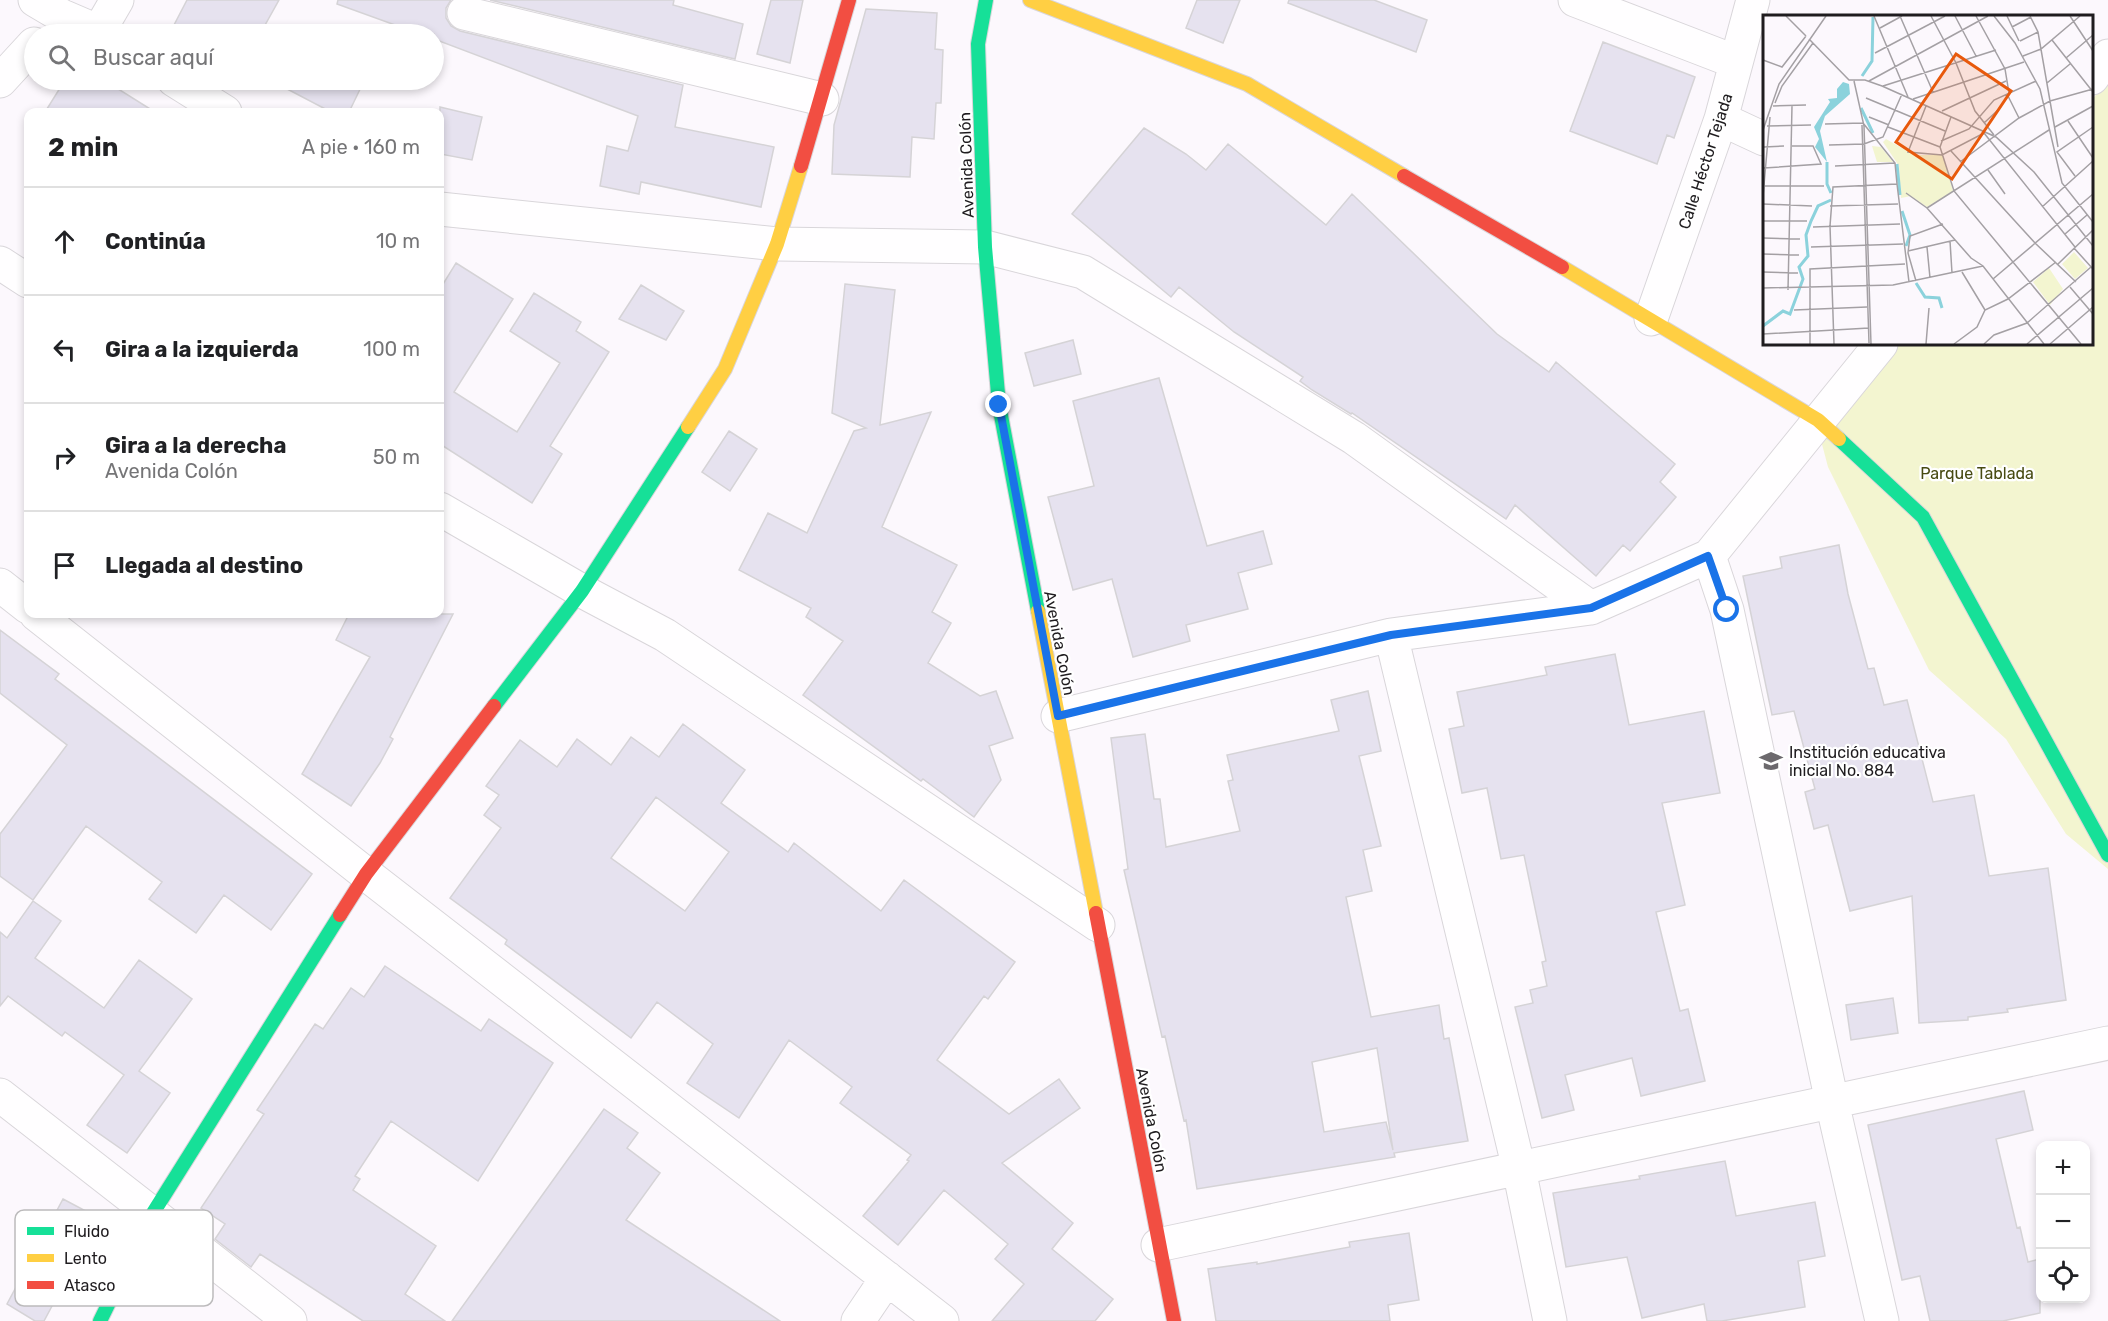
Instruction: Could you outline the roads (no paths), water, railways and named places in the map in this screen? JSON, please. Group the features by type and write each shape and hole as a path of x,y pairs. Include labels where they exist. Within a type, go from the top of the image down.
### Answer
{"street":[{"path":"106,24 117,0"},
{"path":"155,1210 366,874 582,591 725,369 777,243 822,99 849,0"},
{"name":"Avenida Colón","path":"986,0 978,44 985,247 999,405 1174,1321"},
{"path":"1030,0 1247,84 1818,420 1923,517 2108,855"},
{"path":"1575,0 1736,62"},
{"name":"Calle Héctor Tejada","path":"1651,320 1722,119 1754,0"},
{"path":"465,13 822,99"},
{"path":"47,17 71,24"},
{"path":"0,81 24,55"},
{"path":"2093,75 2108,56"},
{"path":"190,90 219,108"},
{"path":"1722,119 1763,139"},
{"path":"444,209 777,243 985,247 1083,272 1354,438 1591,608"},
{"path":"0,263 24,278"},
{"path":"1058,716 1391,635 1591,608 1708,556 1880,345"},
{"path":"444,511 582,591 665,635 1098,925"},
{"path":"1708,556 1727,610 1832,1102 1882,1321"},
{"path":"0,585 24,605"},
{"path":"41,618 366,874 942,1321"},
{"path":"1391,635 1519,1169 1550,1321"},
{"path":"1158,1245 2108,1043"},
{"path":"0,1095 149,1210"},
{"path":"213,1260 290,1321"},
{"path":"858,1321 887,1278"},
{"path":"100,1321 107,1306"}],"place":[{"name":"Institución educativa inicial No. 884","path":"1771,761"}],"park label":[{"name":"Parque Tablada","path":"1977,473"}]}
